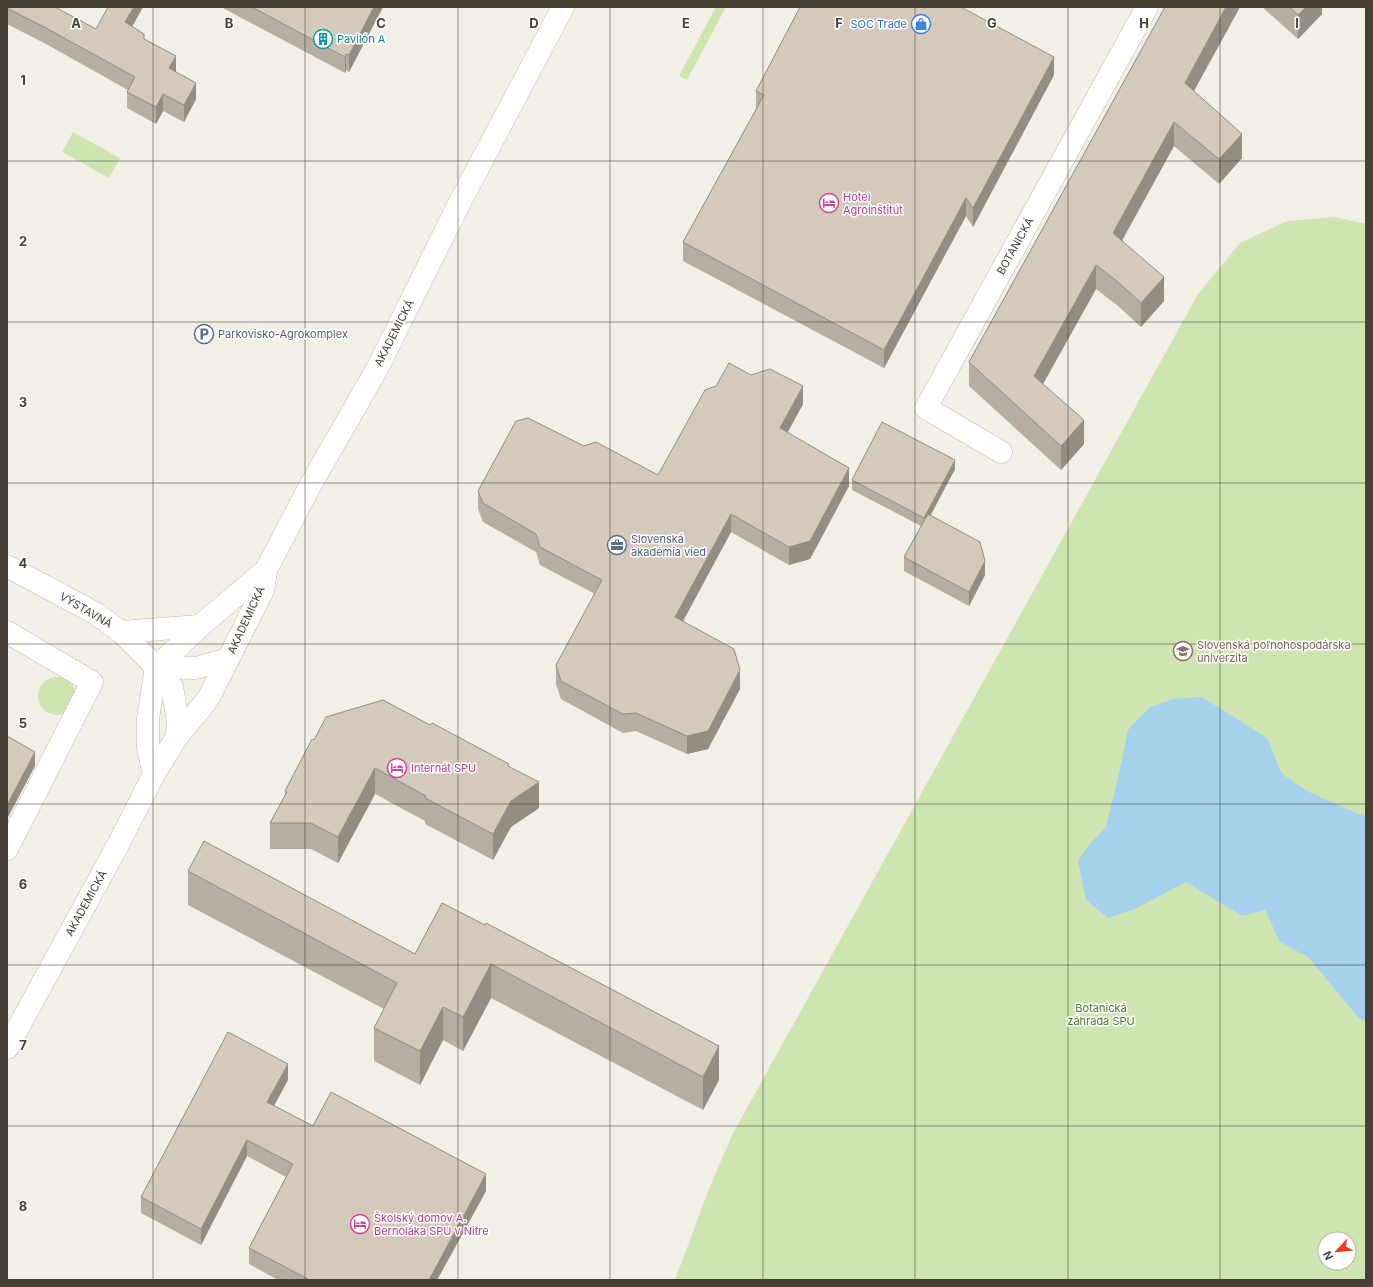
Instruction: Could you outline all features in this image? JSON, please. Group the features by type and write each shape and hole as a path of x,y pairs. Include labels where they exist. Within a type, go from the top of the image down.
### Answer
{"street":[{"name":"AKADEMICKÁ","path":"7,1048 119,843 154,774 177,737 208,699 263,590 266,570 311,484 377,369 460,202 563,7"},
{"name":"BOTANICKÁ","path":"1001,452 926,408 1146,7"},
{"name":"VÝSTAVNÁ","path":"7,566 95,613 121,632 156,667 172,687 178,721 177,737"},
{"path":"154,774 148,748 148,719 156,667 200,626 266,570"},
{"path":"121,632 200,626"},
{"path":"7,632 92,682 7,849"},
{"path":"156,667 196,668 228,659"}],"green space":[{"path":"716,7 726,7 687,80 679,76"},
{"path":"73,132 120,158 109,178 62,152"},
{"name":"Botanická záhrada SPU","path":"1335,217 1366,224 1366,1280 675,1280 709,1189 732,1135 1198,294 1240,243 1287,221"},
{"path":"53,677 61,677 68,680 73,685 76,696 73,707 68,712 61,715 53,715 46,712 41,707 38,700 38,692 41,685 46,680"}],"water":[{"path":"1202,697 1267,738 1282,774 1309,792 1366,817 1366,1021 1359,1018 1308,957 1280,942 1265,910 1242,916 1186,882 1135,909 1108,918 1086,900 1078,861 1088,846 1106,827 1128,730 1149,708 1172,699"}],"building":[{"path":"7,7 55,7 96,29 108,7 134,7 125,22 144,34 144,39 176,56 169,68 196,83 184,105 163,94 156,107 127,92 135,77"},
{"path":"252,7 374,7 349,55 346,54 345,57"},
{"path":"800,7 961,7 1054,57 973,208 966,198 884,350 683,242 764,95 756,91"},
{"path":"1165,7 1226,7 1185,83 1242,134 1219,159 1174,122 1113,233 1164,277 1141,303 1118,282 1096,265 1034,376 1084,420 1061,446 969,362"},
{"path":"1290,7 1306,7 1298,15"},
{"path":"729,363 751,375 770,369 803,386 780,428 849,468 810,541 789,547 731,514 675,617 734,649 740,670 708,731 687,736 636,713 623,714 561,681 556,665 602,580 540,547 536,534 483,503 478,491 516,421 528,418 584,446 596,442 658,475 705,390 716,386"},
{"path":"882,422 955,460 924,518 852,480"},
{"path":"928,514 980,542 985,561 969,592 904,557"},
{"path":"383,700 430,725 432,723 509,764 508,766 539,782 511,801 493,834 425,798 426,796 375,768 338,837 311,823 270,823 287,792 285,791 312,739 314,740 326,717"},
{"path":"7,736 35,752 7,805"},
{"path":"204,841 415,954 442,903 485,925 486,923 719,1046 703,1077 491,964 463,1017 443,1007 420,1051 374,1028 397,983 188,871"},
{"path":"228,1032 288,1064 267,1102 313,1126 331,1092 486,1174 429,1280 310,1280 249,1248 293,1164 247,1140 201,1229 141,1197"}],"place":[{"name":"SOC Trade","path":"921,24"},
{"name":"Pavilón A","path":"323,39"},
{"name":"Hotel Agroinštitút","path":"829,203"},
{"name":"Parkovisko-Agrokomplex","path":"204,334"},
{"name":"Slovenská akadémia vied","path":"617,545"},
{"name":"Slovenská poľnohospodárska univerzita","path":"1183,651"},
{"name":"Internát SPU","path":"397,768"},
{"name":"Školský domov A. Bernoláka SPU v Nitre","path":"360,1224"}]}
